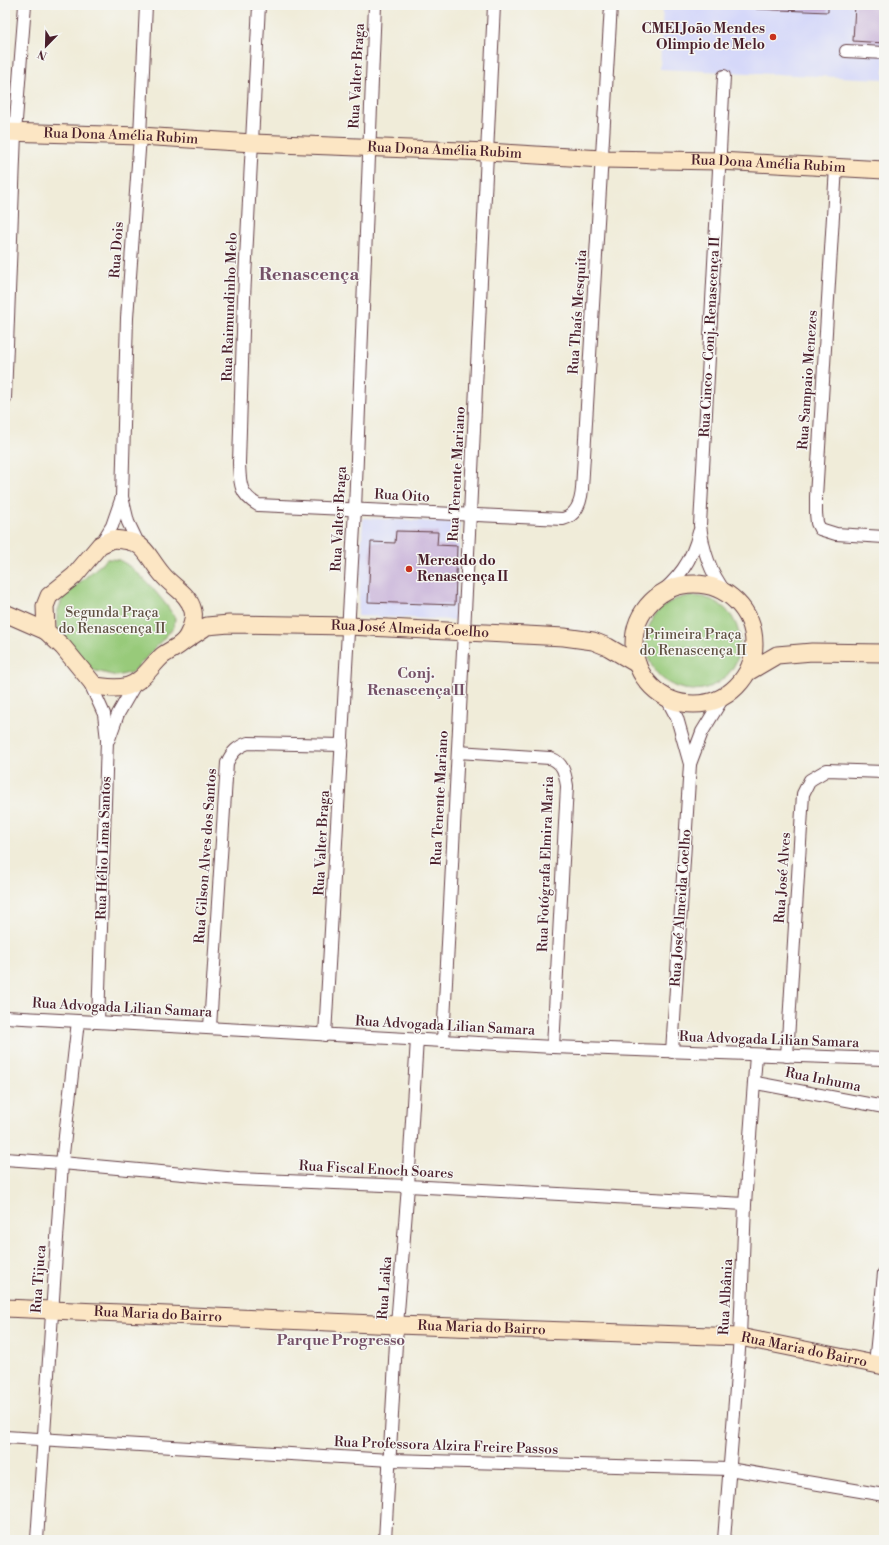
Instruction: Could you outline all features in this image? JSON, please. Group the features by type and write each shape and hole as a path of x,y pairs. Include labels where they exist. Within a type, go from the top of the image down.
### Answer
{"street":[{"path":"5,398 10,133 25,5"},
{"name":"Rua Dois","path":"122,497 127,318 140,136 146,5"},
{"name":"Rua Raimundinho Melo","path":"259,5 244,306 239,463 241,486 248,499 258,505 355,509"},
{"name":"Rua Valter Braga","path":"325,1035 355,509 368,147 375,5"},
{"name":"Rua Tenente Mariano","path":"443,1041 488,152 494,5"},
{"name":"Rua Thaís Mesquita","path":"470,514 563,519 573,514 580,503 611,5"},
{"path":"846,51 884,53"},
{"name":"Rua Cinco - Conj. Renascença II","path":"724,76 700,525 702,544 706,559 718,582 726,593"},
{"name":"Rua Dona Amélia Rubim","path":"10,133 140,136 252,143 488,152 602,159 719,161 884,170"},
{"name":"Rua Sampaio Menezes","path":"836,167 816,497 817,523 820,529 836,534 884,537"},
{"path":"5,613 46,631 63,647 95,686 111,688 128,687 137,681 163,656 183,642 192,624 193,611 184,594 162,576 146,550 138,543 128,522 122,497"},
{"path":"46,631 45,606 49,596 74,576 100,545 112,526 122,497"},
{"name":"Rua Oito","path":"355,509 470,514"},
{"path":"655,598 671,588 690,584 708,585 726,593 739,603 748,617 754,633 755,649 748,672 736,688 724,696 706,703 692,704 678,702 666,697 652,686 637,664 635,640 637,624 644,610 655,598 673,583 682,571 696,545 700,525"},
{"path":"100,545 113,539 138,543"},
{"name":"Rua José Almeida Coelho","path":"183,642 207,626 229,624 349,626 564,637 593,641 608,647 637,664"},
{"path":"748,672 778,655 812,652 884,653"},
{"name":"Rua Hélio Lima Santos","path":"88,678 104,714 107,762 98,1022"},
{"path":"107,762 113,726 137,681"},
{"path":"690,764 705,726 724,696"},
{"path":"666,697 678,723 690,764"},
{"name":"Rua Gilson Alves dos Santos","path":"210,1027 227,763 230,756 240,746 248,743 342,745"},
{"name":"Rua Fotógrafa Elmira Maria","path":"458,752 550,758 555,760 564,770 567,786 553,1047"},
{"name":"Rua José Almeida Coelho","path":"672,1052 690,764"},
{"name":"Rua José Alves","path":"787,1056 804,794 810,780 827,770 884,772"},
{"name":"Rua Advogada Lilian Samara","path":"5,1017 210,1027 325,1035 553,1047 884,1059"},
{"name":"Rua Tijuca","path":"38,1540 62,1163 78,1021"},
{"name":"Rua Laika","path":"385,1540 397,1325 408,1186 416,1039"},
{"name":"Rua Albânia","path":"724,1540 740,1336 745,1204 756,1083 756,1055"},
{"name":"Rua Inhuma","path":"756,1083 884,1107"},
{"name":"Rua Fiscal Enoch Soares","path":"5,1159 238,1179 408,1186 745,1204"},
{"path":"880,1365 884,1273"},
{"name":"Rua Maria do Bairro","path":"5,1308 397,1325 740,1336 880,1365"},
{"name":"Rua Professora Alzira Freire Passos","path":"5,1436 390,1460 729,1469 884,1495"}],"shaded area":[{"name":"CMEI João Mendes Olimpio de Melo","path":"663,5 884,5 884,79 660,69"},
{"name":"Mercado do Renascença II","path":"363,518 460,523 456,620 358,616"}],"green space":[{"name":"Segunda Praça do Renascença II","path":"107,559 119,560 134,570 158,594 175,618 174,627 133,672 117,676 96,671 87,667 57,630 57,613 63,597"},
{"name":"Primeira Praça do Renascença II","path":"693,596 711,600 726,610 736,625 740,643 736,661 726,676 711,686 693,690 675,686 660,676 650,661 646,643 650,625 660,610 675,600"}],"building":[{"path":"756,5 828,5 828,12 756,9"},
{"path":"855,5 884,5 884,43 853,41"},
{"path":"396,531 438,532 437,545 457,546 455,605 368,602 371,542 395,543"}],"place":[{"name":"CMEI João Mendes Olimpio de Melo","path":"773,37"},
{"name":"Mercado do Renascença II","path":"409,569"}],"district":[{"name":"Renascença","path":"309,274"},
{"name":"Conj. Renascença II","path":"416,682"},
{"name":"Parque Progresso","path":"341,1340"}]}
